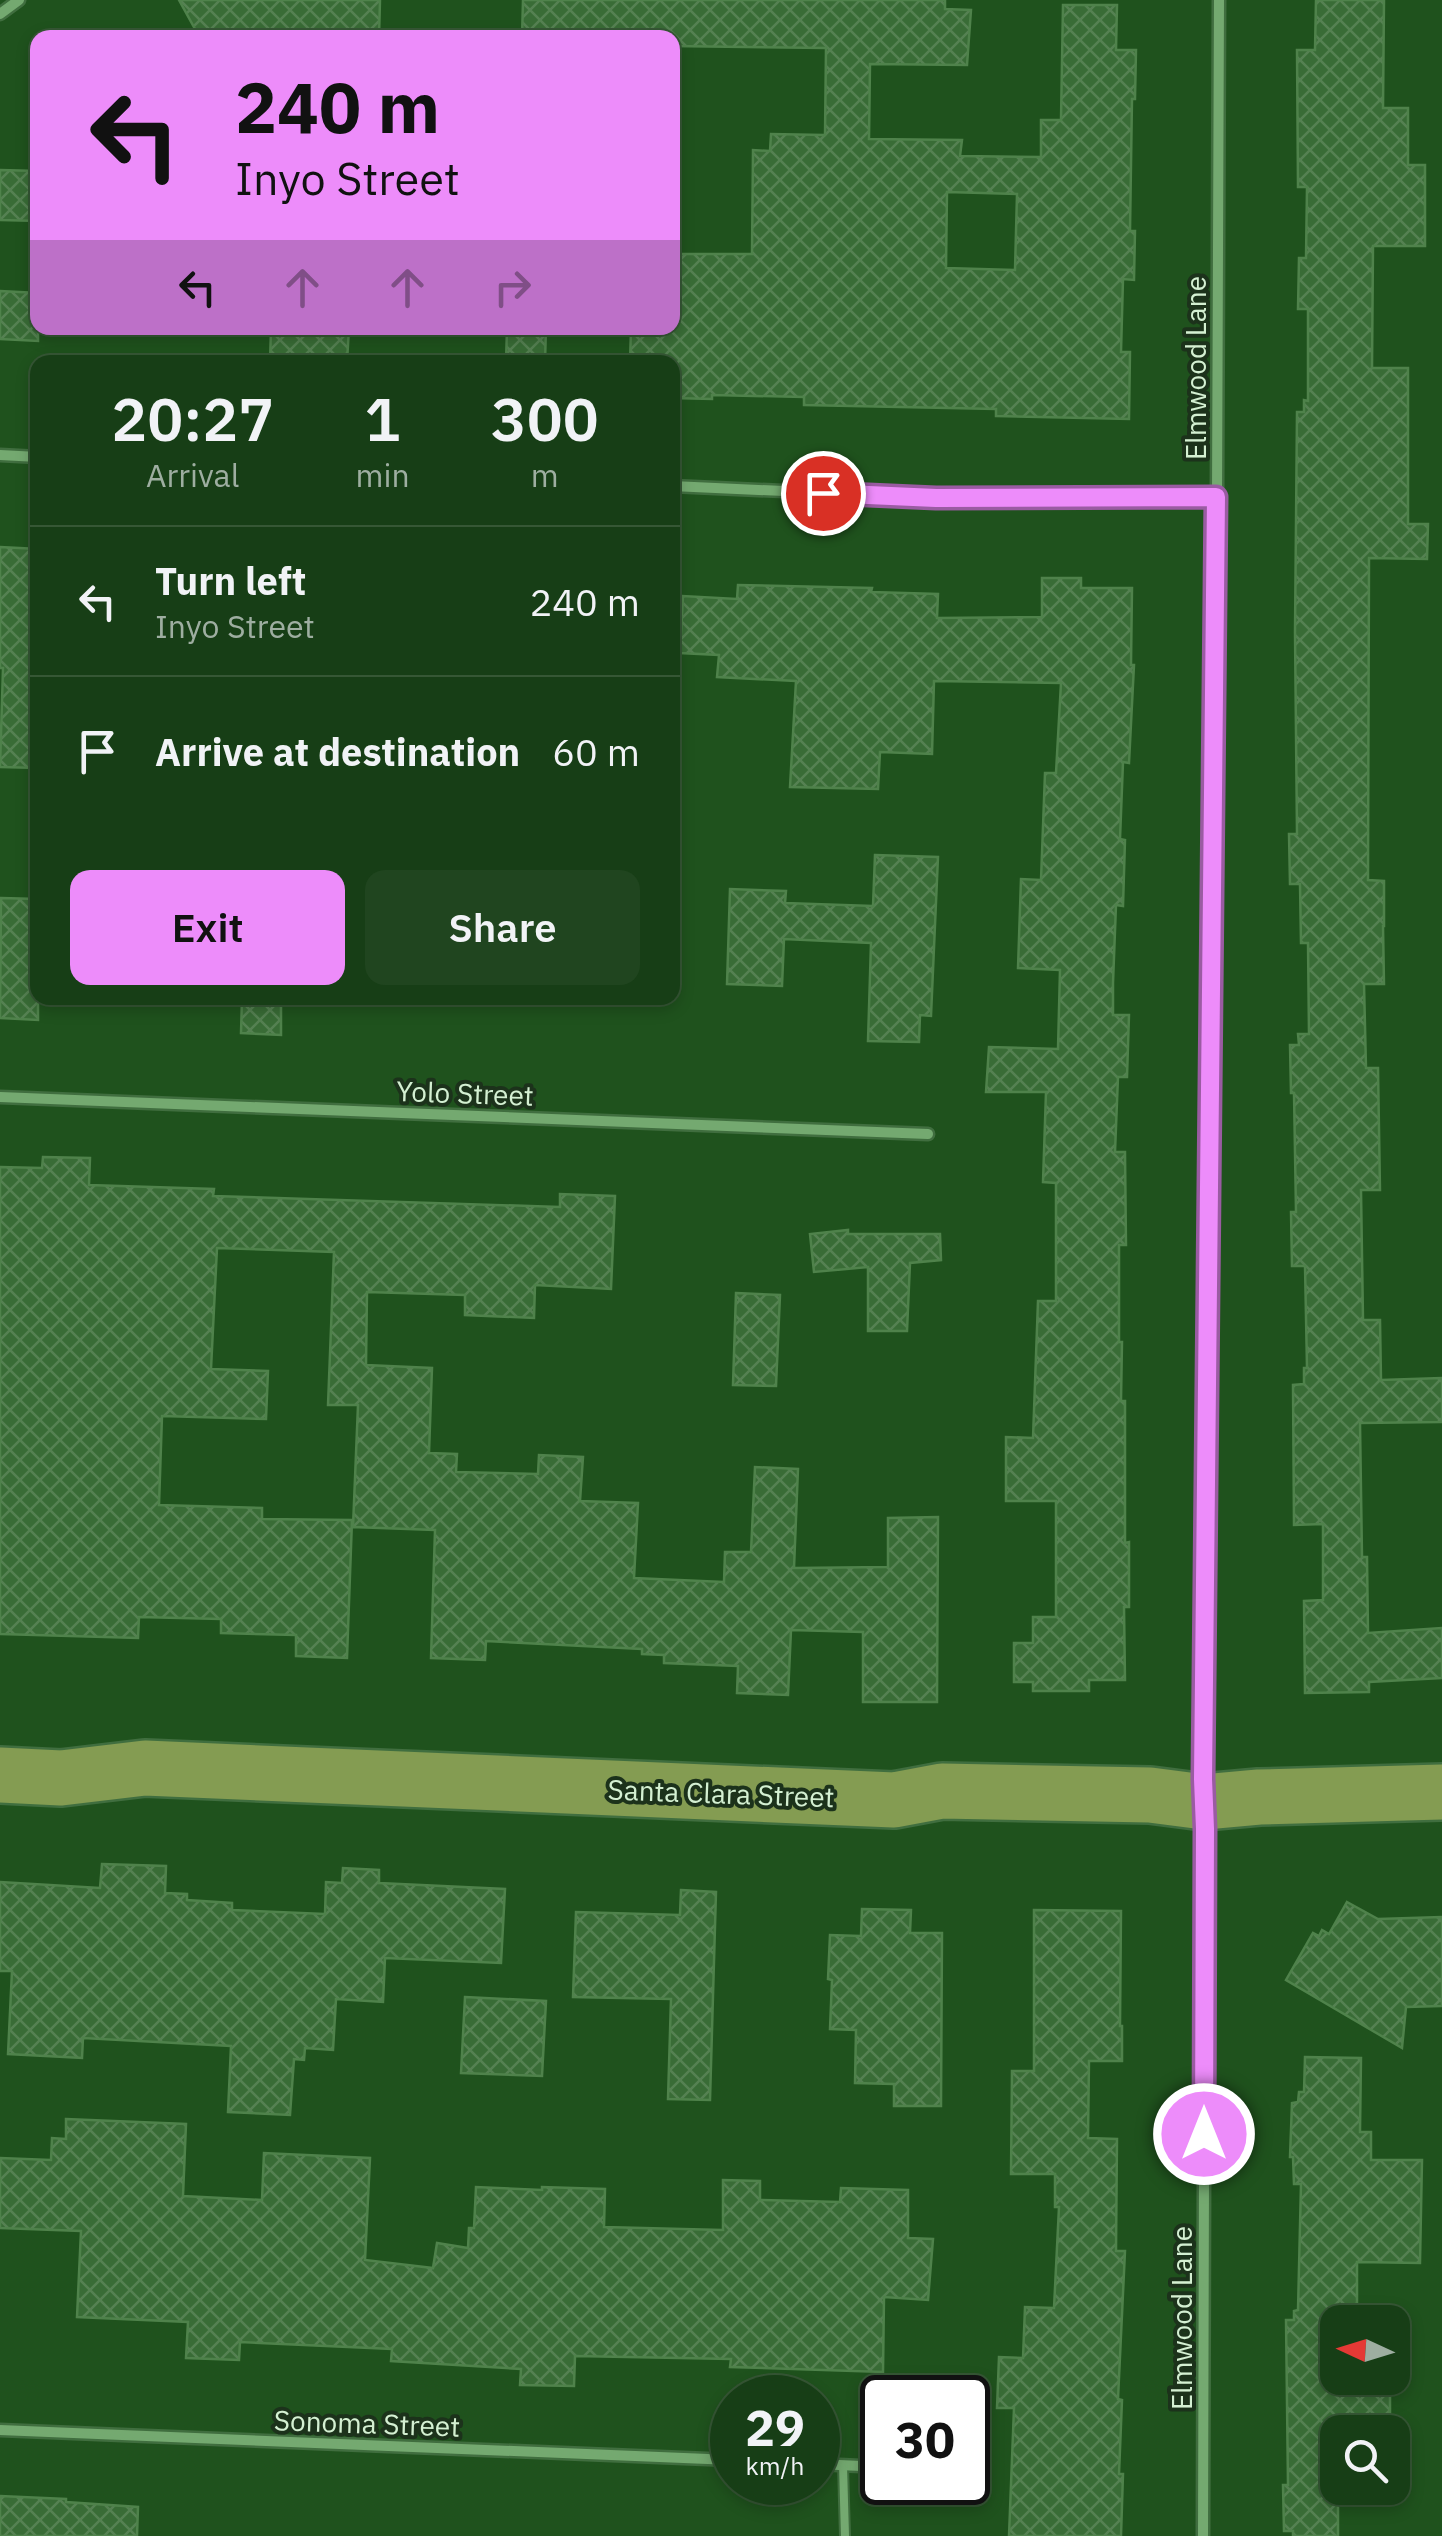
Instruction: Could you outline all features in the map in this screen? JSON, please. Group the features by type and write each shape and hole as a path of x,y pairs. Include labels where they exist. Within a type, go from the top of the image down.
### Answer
{"main road":[{"name":"Santa Clara Street","path":"0,1775 61,1778 145,1768 894,1800 942,1790 1150,1795 1204,1802 1442,1792"}],"street":[{"path":"0,14 18,0"},
{"name":"Elmwood Lane","path":"1203,2536 1204,1802 1219,0"},
{"path":"0,455 30,457"},
{"path":"680,486 936,498 1216,497"},
{"name":"Yolo Street","path":"0,1097 928,1134"},
{"name":"Sonoma Street","path":"0,2430 710,2459"},
{"path":"840,2465 860,2466"}],"lane":[{"path":"843,2465 845,2536"}],"building":[{"path":"179,0 380,0 379,30 196,30"},
{"path":"523,0 945,0 945,9 971,10 967,65 870,64 869,139 962,140 960,156 1041,157 1041,120 1061,120 1063,5 1117,5 1116,50 1136,50 1130,231 1135,231 1134,280 1123,279 1121,352 1130,352 1129,419 996,416 996,409 804,405 804,397 680,398 680,355 630,355 631,335 680,335 680,254 752,254 753,150 770,151 771,134 825,135 826,48 680,46 680,30 522,30","holes":["947,192 1017,194 1015,270 946,268"]},
{"path":"1316,0 1384,0 1383,108 1408,108 1408,165 1425,165 1425,246 1373,246 1372,368 1408,368 1408,524 1428,524 1427,559 1369,558 1368,880 1384,881 1384,984 1364,984 1366,1068 1378,1068 1380,1190 1361,1190 1363,1320 1380,1320 1381,1380 1442,1378 1442,1422 1360,1423 1362,1557 1367,1557 1368,1633 1442,1628 1442,1678 1369,1682 1369,1692 1305,1693 1304,1601 1323,1600 1323,1524 1294,1525 1293,1385 1304,1384 1307,1368 1305,1266 1292,1266 1291,1212 1296,1212 1290,1045 1299,1045 1298,1034 1309,1034 1308,943 1301,943 1300,884 1290,884 1289,834 1297,834 1297,412 1304,412 1304,400 1308,401 1308,309 1298,309 1299,258 1306,258 1307,187 1298,187 1297,50 1315,50"},
{"path":"0,170 30,171 30,221 0,220"},
{"path":"0,291 30,293 30,335 38,335 38,341 0,339"},
{"path":"271,335 349,335 347,355 270,355"},
{"path":"507,335 546,335 545,355 506,355"},
{"path":"0,547 30,549 30,768 0,767"},
{"path":"1042,578 1081,578 1081,588 1132,588 1134,665 1129,763 1123,762 1120,839 1125,840 1123,906 1116,905 1113,983 1113,1015 1129,1015 1127,1077 1118,1077 1115,1152 1125,1152 1126,1245 1119,1245 1119,1342 1121,1401 1125,1401 1129,1607 1124,1607 1125,1680 1089,1680 1089,1691 1033,1691 1033,1682 1014,1682 1014,1643 1033,1643 1033,1617 1056,1617 1056,1501 1006,1501 1006,1437 1033,1438 1038,1301 1056,1301 1056,1183 1043,1182 1046,1092 986,1092 989,1047 1058,1049 1060,970 1018,968 1021,879 1041,880 1045,773 1056,773 1061,683 934,681 932,754 880,752 878,789 790,787 796,681 717,677 719,655 680,653 683,596 737,599 738,585 872,588 871,592 938,594 937,618 1042,617"},
{"path":"875,855 938,857 931,1016 920,1015 919,1042 868,1041 871,943 784,939 782,986 727,984 730,889 786,891 785,903 873,906"},
{"path":"1,898 30,899 30,1005 38,1005 38,1020 0,1018"},
{"path":"242,1005 281,1005 281,1035 241,1033"},
{"path":"43,1157 90,1158 89,1185 214,1189 213,1196 560,1207 560,1194 615,1196 611,1289 535,1285 534,1318 465,1315 465,1295 367,1292 366,1365 432,1368 429,1453 457,1454 456,1472 538,1474 539,1455 583,1457 580,1501 638,1503 634,1578 724,1582 725,1552 751,1552 755,1467 798,1469 794,1568 888,1567 888,1518 938,1517 937,1702 863,1702 863,1632 791,1630 788,1695 737,1693 738,1666 664,1663 664,1655 642,1654 642,1649 486,1641 485,1660 431,1658 435,1530 353,1527 358,1405 328,1405 334,1252 217,1248 211,1369 268,1371 266,1419 162,1416 159,1505 262,1508 262,1519 352,1520 347,1658 296,1656 296,1635 221,1633 221,1619 139,1617 138,1638 0,1634 0,1167 42,1168"},
{"path":"848,1230 848,1234 940,1234 941,1260 910,1263 907,1331 868,1331 868,1267 814,1272 810,1234"},
{"path":"736,1293 780,1295 776,1386 733,1385"},
{"path":"102,1864 166,1866 165,1893 187,1894 187,1900 232,1903 232,1910 325,1914 326,1882 342,1883 343,1868 379,1870 379,1883 505,1889 501,1963 385,1958 383,2002 336,1999 333,2050 305,2048 304,2060 294,2059 290,2115 228,2112 231,2046 83,2038 82,2058 8,2054 12,1971 0,1971 0,1882 100,1888"},
{"path":"681,1890 716,1892 710,2100 668,2099 671,1999 573,1997 576,1912 680,1915"},
{"path":"1347,1902 1378,1919 1442,1917 1442,2006 1406,2007 1402,2048 1286,1980 1313,1933 1319,1936 1322,1930 1329,1934"},
{"path":"862,1909 911,1910 910,1933 942,1933 941,2106 894,2106 894,2084 855,2083 856,2030 830,2029 830,1935 861,1936"},
{"path":"1034,1910 1121,1911 1122,2061 1089,2061 1088,2138 1117,2139 1116,2251 1125,2251 1118,2399 1122,2400 1121,2536 1009,2536 1014,2408 997,2408 999,2357 1023,2358 1025,2307 1054,2308 1059,2207 1055,2207 1055,2174 1011,2174 1012,2071 1034,2071"},
{"path":"465,1997 546,2001 542,2076 461,2073"},
{"path":"1305,2057 1361,2058 1360,2132 1371,2132 1371,2160 1422,2160 1420,2263 1357,2262 1357,2305 1320,2305 1320,2395 1390,2395 1390,2415 1320,2415 1320,2505 1338,2505 1338,2536 1293,2536 1293,2531 1284,2531 1283,2485 1288,2485 1286,2320 1294,2320 1294,2311 1298,2310 1301,2184 1294,2184 1290,2157 1292,2103 1298,2102 1299,2092 1304,2092"},
{"path":"66,2119 186,2124 183,2196 262,2200 264,2153 370,2158 365,2260 433,2268 437,2243 468,2248 469,2228 474,2228 476,2187 605,2189 604,2227 723,2230 723,2180 760,2181 760,2200 840,2202 841,2188 908,2190 908,2238 933,2239 928,2300 884,2297 883,2372 730,2367 731,2359 575,2356 574,2386 520,2385 521,2369 391,2361 392,2349 240,2342 239,2360 186,2358 188,2322 77,2317 81,2231 0,2228 0,2158 51,2160 52,2138 66,2139"},
{"path":"0,2496 138,2507 137,2536 0,2536"}],"route":[{"path":"823,493 936,498 1216,497 1203,1779 1204,2134"}]}
